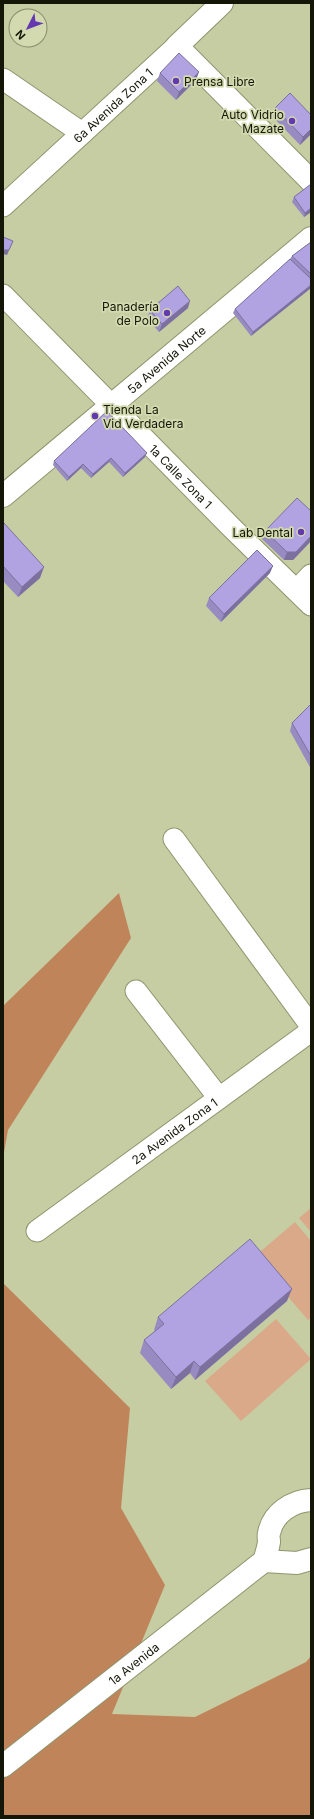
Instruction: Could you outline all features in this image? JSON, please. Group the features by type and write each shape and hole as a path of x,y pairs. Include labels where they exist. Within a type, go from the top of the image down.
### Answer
{"street":[{"name":"6a Avenida Zona 1","path":"3,206 222,3"},
{"path":"177,46 311,181"},
{"path":"3,79 82,133"},
{"name":"5a Avenida Norte","path":"3,496 311,238"},
{"name":"1a Calle Zona 1","path":"3,295 231,527 306,590"},
{"path":"174,839 311,1026"},
{"path":"136,991 219,1098"},
{"name":"2a Avenida Zona 1","path":"37,1231 311,1031"},
{"path":"311,1500 300,1500 289,1505 273,1522 269,1533 269,1544 264,1561 297,1563 311,1559"},
{"name":"1a Avenida","path":"3,1766 264,1561"}],"shaded area":[{"path":"119,893 131,938 8,1130 3,1158 3,1006"},
{"path":"311,1208 311,1232 299,1218"},
{"path":"295,1222 311,1241 311,1318 308,1320 254,1257"},
{"path":"3,1283 130,1408 121,1508 165,1585 112,1714 195,1717 306,1662 311,1656 311,1816 3,1816"},
{"path":"276,1319 311,1359 241,1421 205,1381"}],"building":[{"name":"Prensa Libre","path":"179,53 199,72 179,92 160,73"},
{"path":"290,93 311,115 311,129 303,137 275,108"},
{"path":"311,184 311,208 305,213 294,197"},
{"path":"3,237 13,241 9,250 3,250"},
{"path":"311,242 311,274 292,256"},
{"path":"290,259 311,279 311,285 253,332 235,309"},
{"name":"Panadería de Polo","path":"178,286 190,301 162,324 150,310"},
{"path":"107,411 147,453 125,473 111,458 93,474 83,464 69,477 54,461"},
{"path":"297,498 311,511 311,536 296,552 287,552 265,531"},
{"path":"3,522 44,567 22,587 3,566"},
{"path":"257,550 273,566 224,614 209,598"},
{"path":"311,704 311,756 292,723"},
{"path":"250,1239 292,1289 200,1367 194,1361 176,1377 144,1340 164,1324 158,1317"}],"place":[{"name":"Prensa Libre","path":"176,81"},
{"name":"Auto Vidrio Mazate","path":"292,121"},
{"name":"Panadería de Polo","path":"167,313"},
{"name":"Tienda La Vid Verdadera","path":"95,416"},
{"name":"Lab Dental","path":"301,532"}]}
